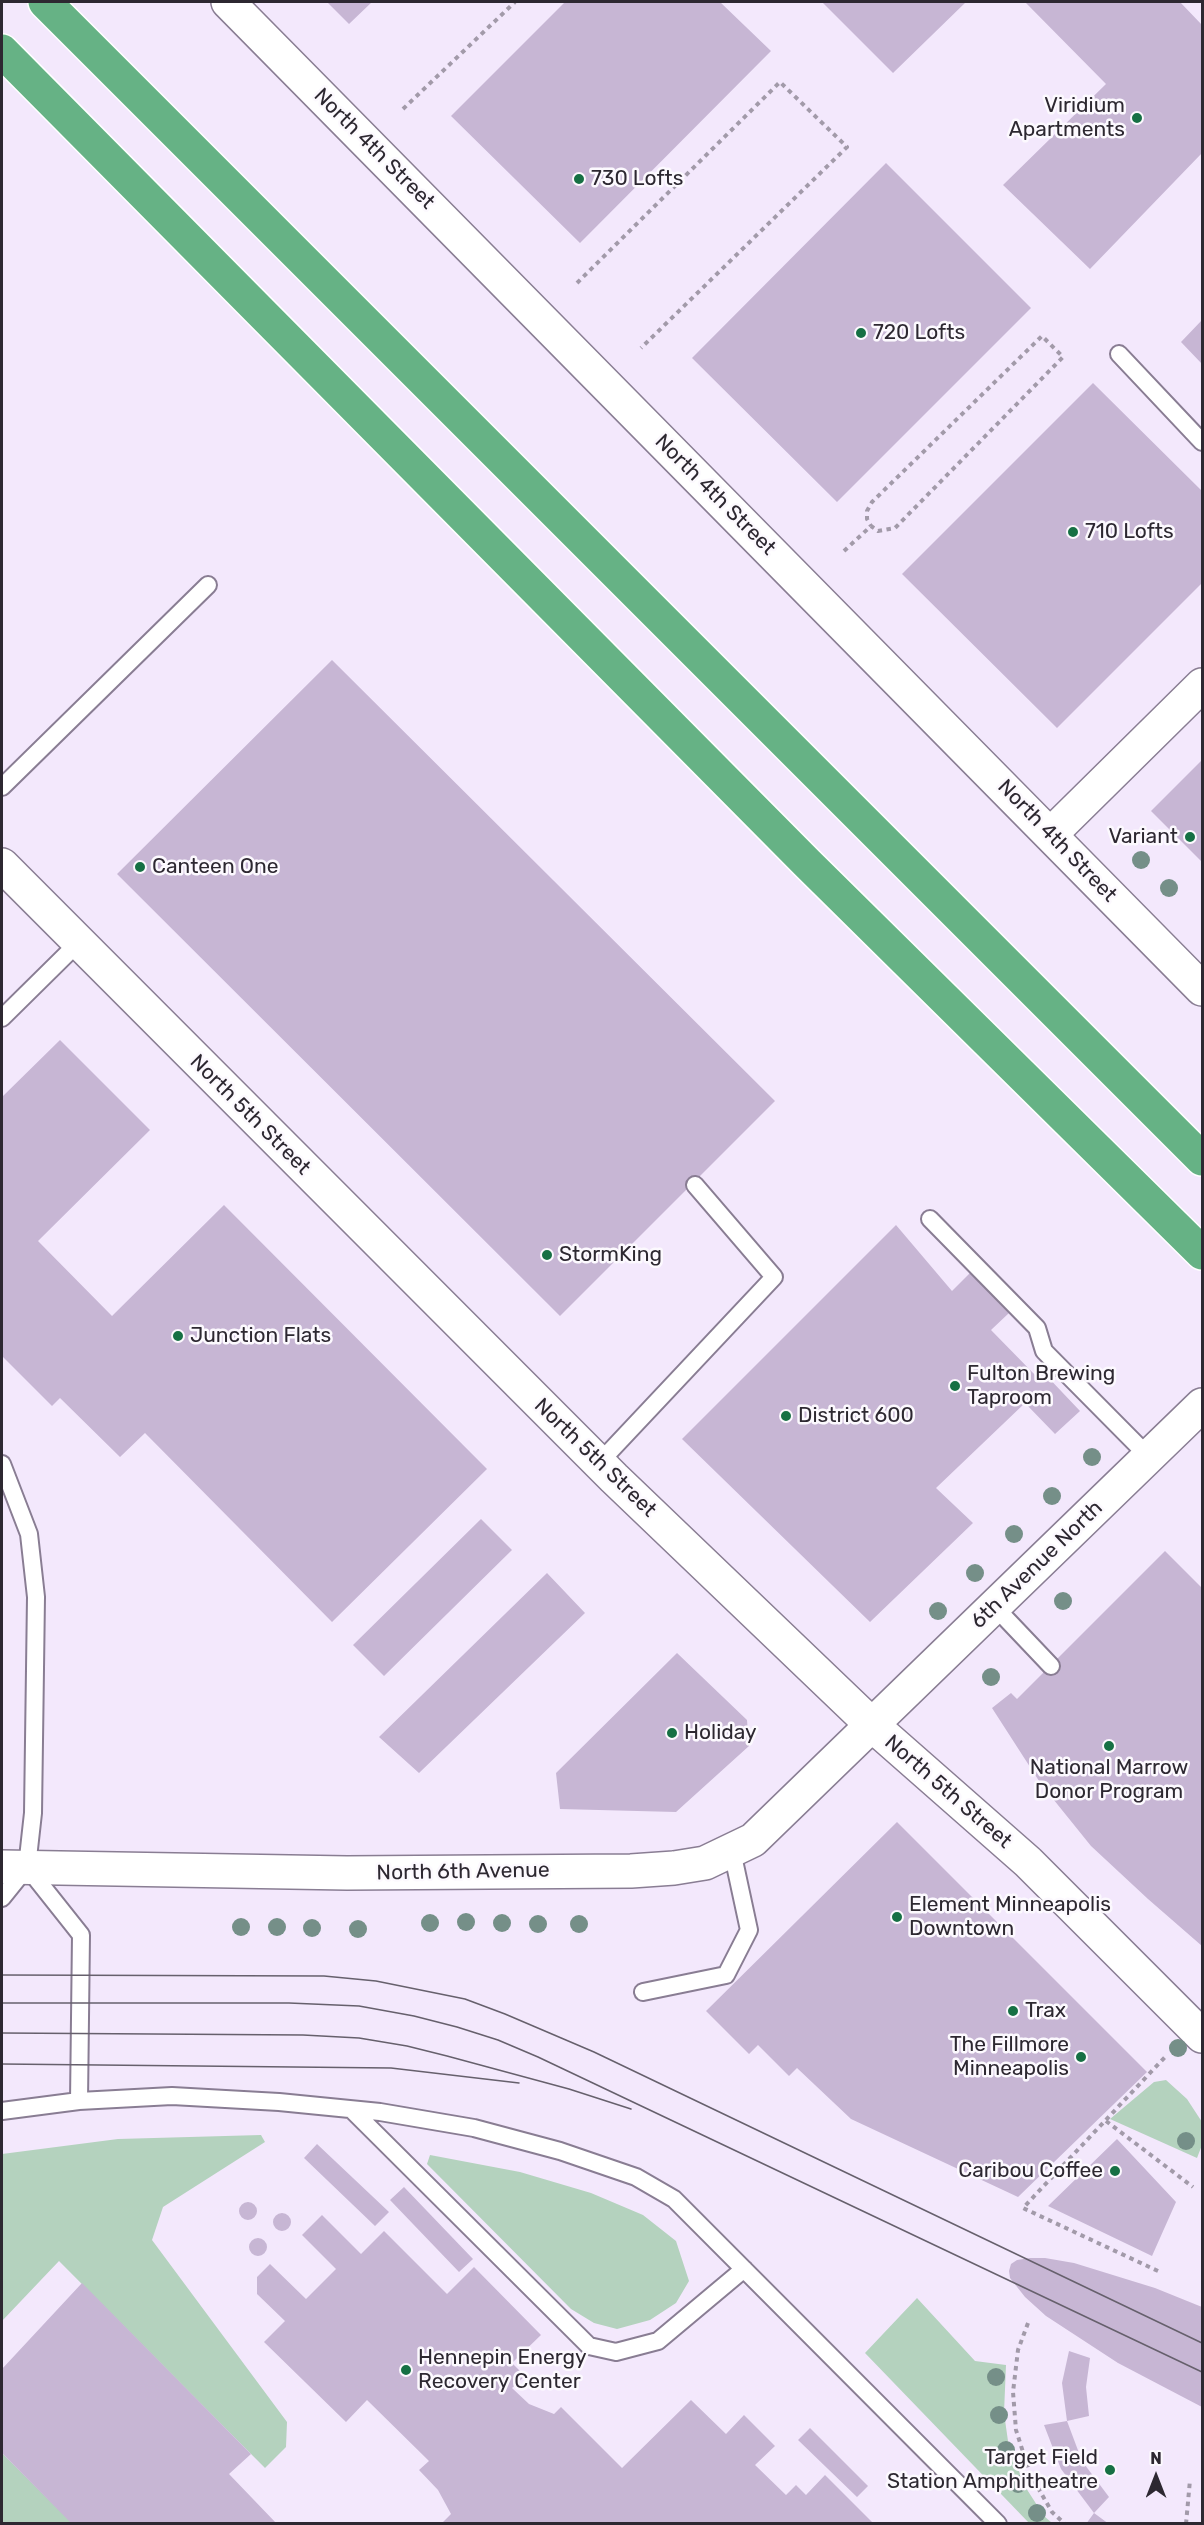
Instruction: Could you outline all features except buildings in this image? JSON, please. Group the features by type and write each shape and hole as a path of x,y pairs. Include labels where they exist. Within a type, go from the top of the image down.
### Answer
{"highway":[{"path":"45,2 1203,1160"},
{"path":"2,51 807,864 1203,1253"}],"street":[{"name":"North 4th Street","path":"228,2 1203,989"},
{"path":"1051,834 1203,685"},
{"name":"North 5th Street","path":"2,865 599,1463 872,1724 1028,1862 1203,2036"},
{"name":"6th Avenue North","path":"872,1724 1203,1405"},
{"name":"North 6th Avenue","path":"14,1867 347,1873 631,1871 705,1863 753,1840 872,1724"}],"lane":[{"path":"1119,354 1203,442"},
{"path":"2,787 208,585"},
{"path":"2,1018 78,943"},
{"path":"599,1463 774,1277 695,1185"},
{"path":"930,1219 1036,1328 1044,1351 1149,1457"},
{"path":"2,1464 29,1534 36,1597 34,1800 2,1898"},
{"path":"994,1606 1051,1666"},
{"path":"643,1992 726,1975 749,1930 732,1851"},
{"path":"14,1867 81,1935 79,2101"},
{"path":"2,2111 79,2101 172,2096 279,2102 474,2128 560,2151 636,2177 674,2199 998,2523"},
{"path":"352,2110 589,2346 616,2352 658,2341 744,2270"}],"path":[{"path":"403,109 515,2"},
{"path":"577,283 780,82 847,147 641,348"},
{"path":"1042,336 1063,357 895,528 879,531 871,526 867,519 867,511 872,502 1042,336"},
{"path":"843,551 871,526"},
{"path":"1158,2271 1023,2208 1166,2056"},
{"path":"1106,2121 1193,2187"},
{"path":"1028,2323 1018,2350 1013,2392 1016,2430 1030,2474 1052,2512 1065,2523"},
{"path":"1186,2523 1190,2480"}],"green space":[{"path":"1166,2080 1187,2099 1202,2122 1202,2145 1197,2158 1110,2119 1154,2082"},
{"path":"261,2135 265,2142 163,2207 152,2240 287,2422 286,2447 265,2468 59,2261 2,2321 2,2154 118,2139"},
{"path":"430,2155 520,2172 591,2193 643,2215 676,2241 689,2281 676,2303 650,2320 617,2329 594,2323 571,2309 427,2164"},
{"path":"917,2298 975,2361 1006,2365 1004,2413 1009,2448 1026,2488 1044,2516 1052,2523 1029,2523 865,2353"},
{"path":"2,2453 72,2523 2,2523"}],"tram line":[{"path":"2,1975 324,1976 376,1981 465,1999 594,2052 1202,2343"},
{"path":"2,2003 289,2003 359,2006 457,2027 498,2040 538,2057 1202,2372"},
{"path":"2,2033 303,2035 359,2038 447,2056 569,2089 631,2109"},
{"path":"2,2064 391,2068 519,2083"}],"place":[{"name":"Viridium Apartments","path":"1137,118"},
{"name":"730 Lofts","path":"579,179"},
{"name":"720 Lofts","path":"861,333"},
{"name":"710 Lofts","path":"1073,532"},
{"name":"Variant","path":"1190,837"},
{"name":"Canteen One","path":"140,867"},
{"name":"StormKing","path":"547,1255"},
{"name":"Junction Flats","path":"178,1336"},
{"name":"Fulton Brewing Taproom","path":"955,1386"},
{"name":"District 600","path":"786,1416"},
{"name":"Holiday","path":"672,1733"},
{"name":"National Marrow Donor Program","path":"1109,1746"},
{"name":"Element Minneapolis Downtown","path":"897,1917"},
{"name":"Trax","path":"1013,2011"},
{"name":"The Fillmore Minneapolis","path":"1081,2057"},
{"name":"Caribou Coffee","path":"1115,2171"},
{"name":"Hennepin Energy Recovery Center","path":"406,2370"},
{"name":"Target Field Station Amphitheatre","path":"1110,2470"}]}
